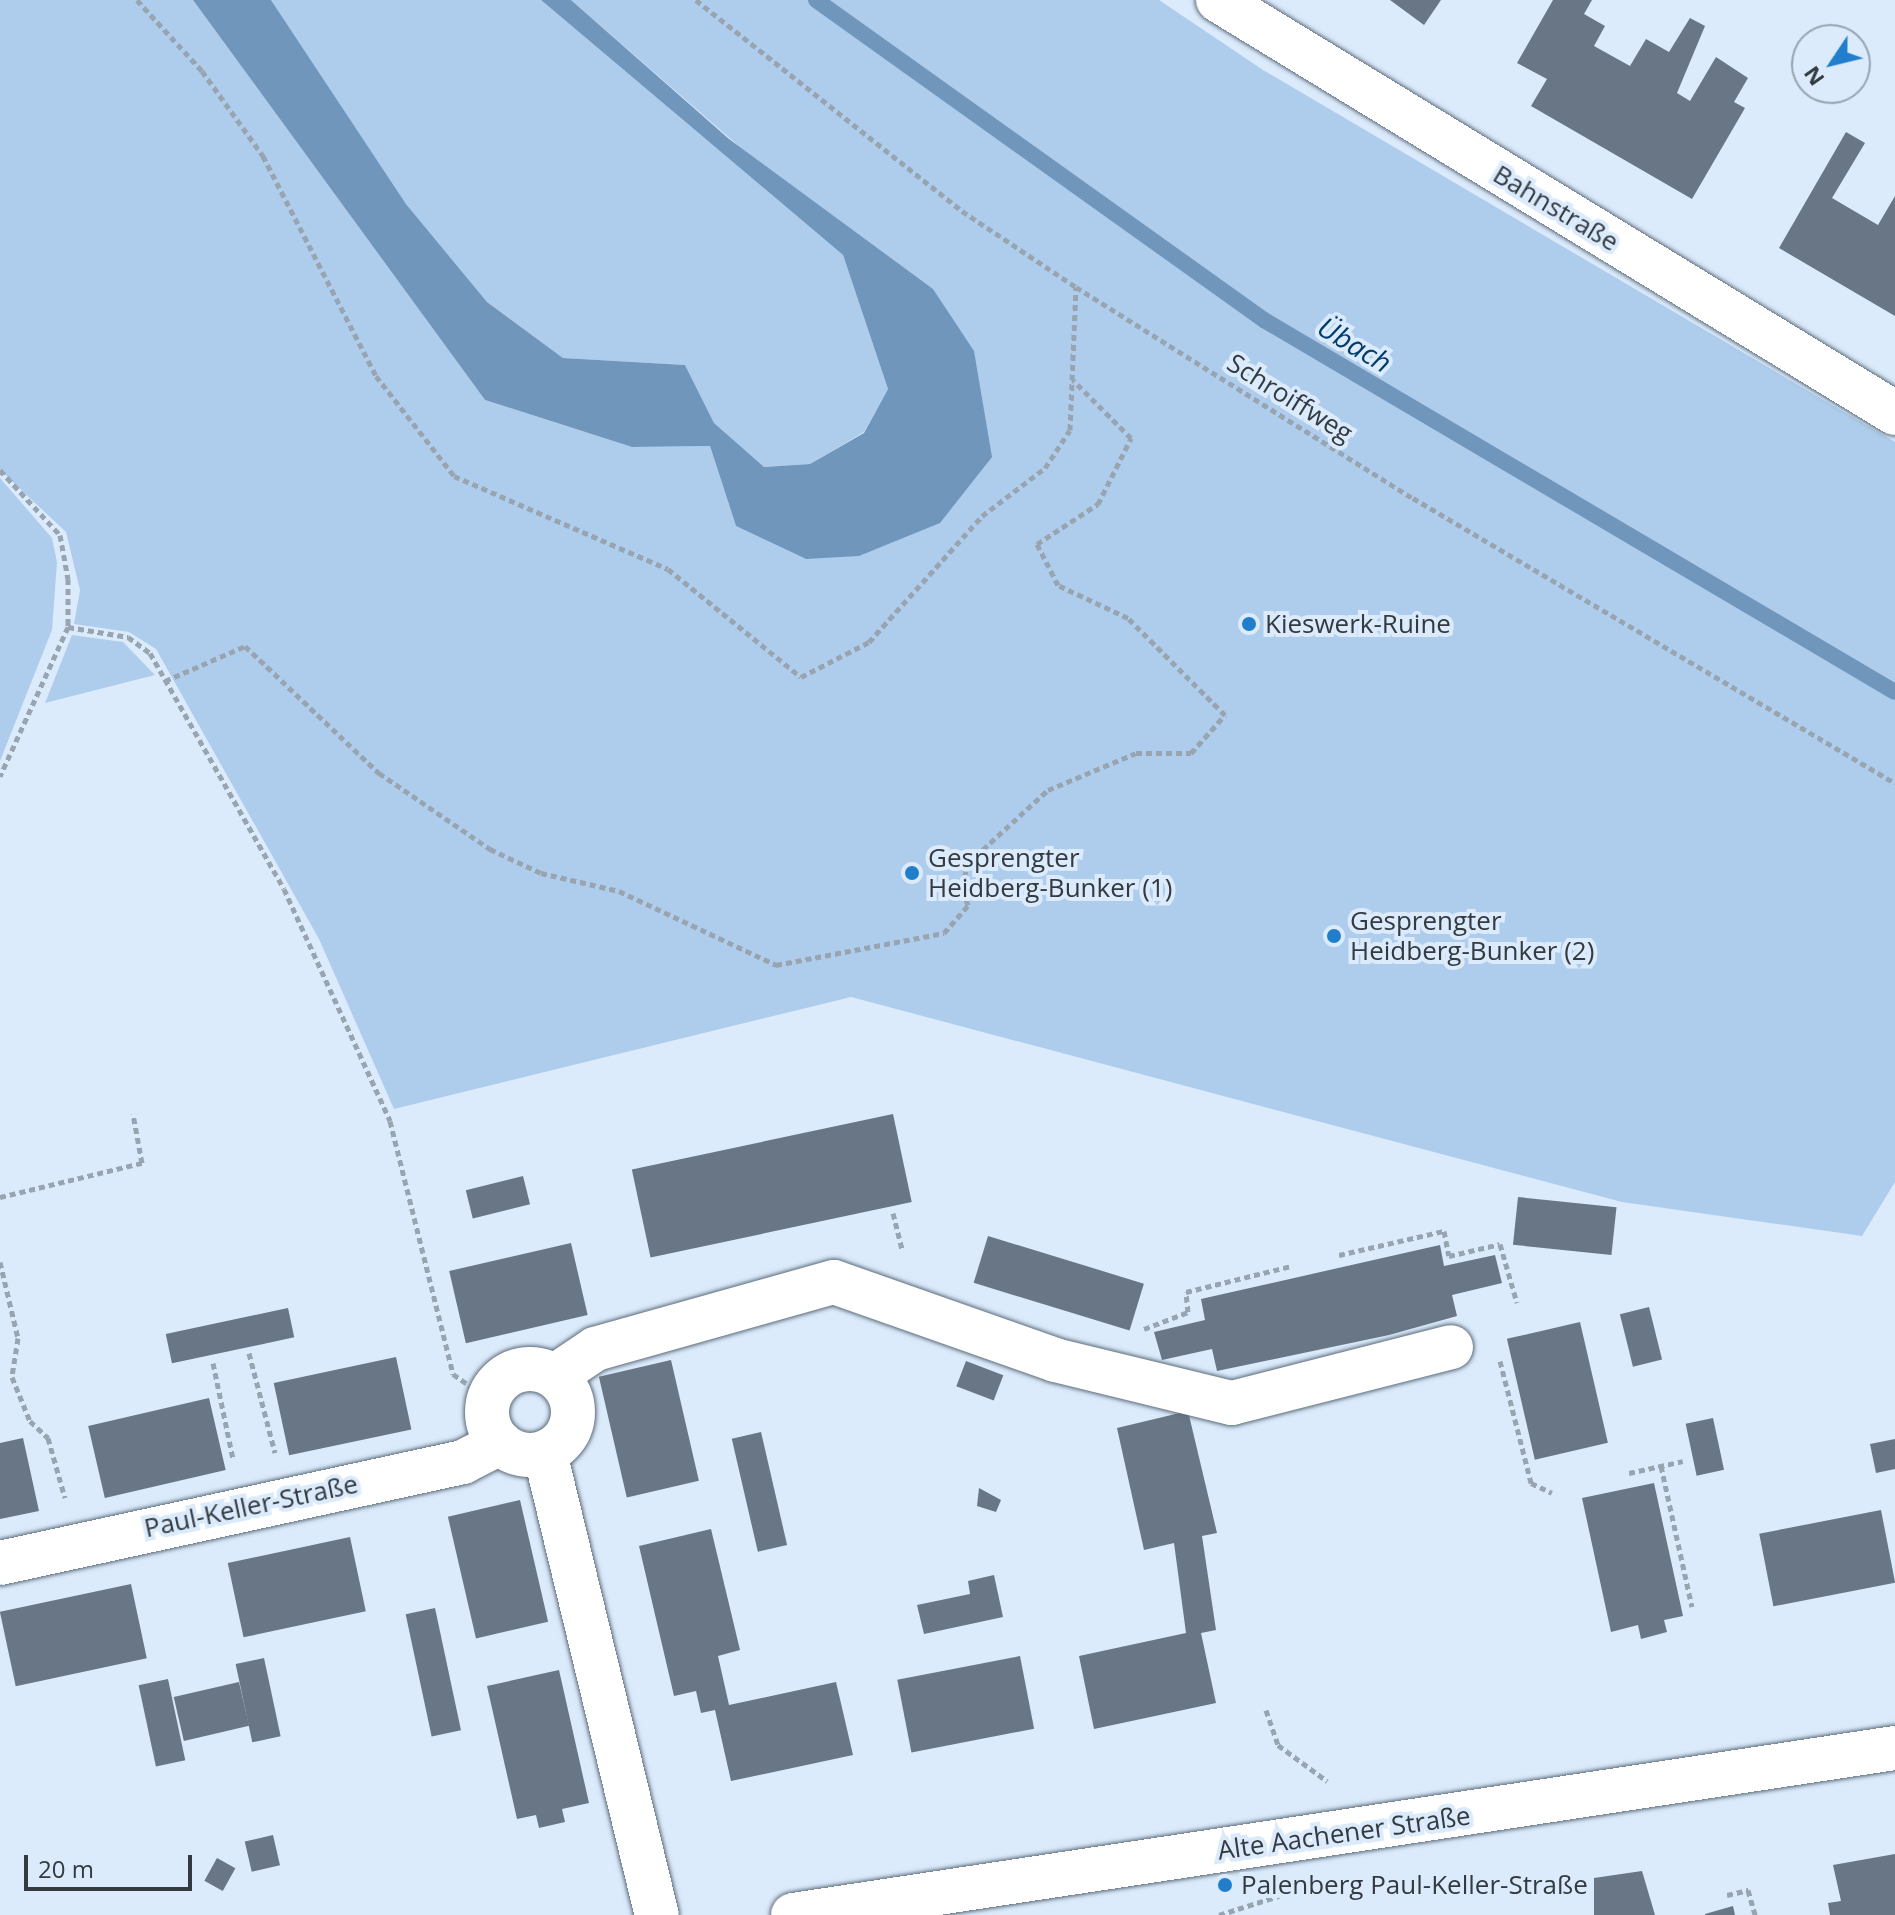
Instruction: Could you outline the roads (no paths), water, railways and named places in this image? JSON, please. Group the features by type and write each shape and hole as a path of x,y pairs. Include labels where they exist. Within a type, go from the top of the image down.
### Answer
{"street":[{"name":"Bahnstraße","path":"1218,0 1895,413"},
{"path":"555,1376 595,1349 834,1282 1131,1381 1232,1403 1451,1347"},
{"path":"523,1368 555,1376 572,1401 573,1417 569,1432 545,1453 529,1456 500,1443 490,1430 488,1398 523,1368"},
{"name":"Paul-Keller-Straße","path":"0,1563 286,1497 463,1462 500,1443"},
{"path":"545,1453 657,1915"},
{"name":"Alte Aachener Straße","path":"793,1915 1895,1748"}],"waterway":[{"name":"Übach","path":"816,0 1264,320 1895,692"}],"place":[{"name":"Kieswerk-Ruine","path":"1249,624"},
{"name":"Gesprengter Heidberg-Bunker (1)","path":"912,873"},
{"name":"Gesprengter Heidberg-Bunker (2)","path":"1334,936"},
{"name":"Palenberg Paul-Keller-Straße","path":"1225,1885"}]}
